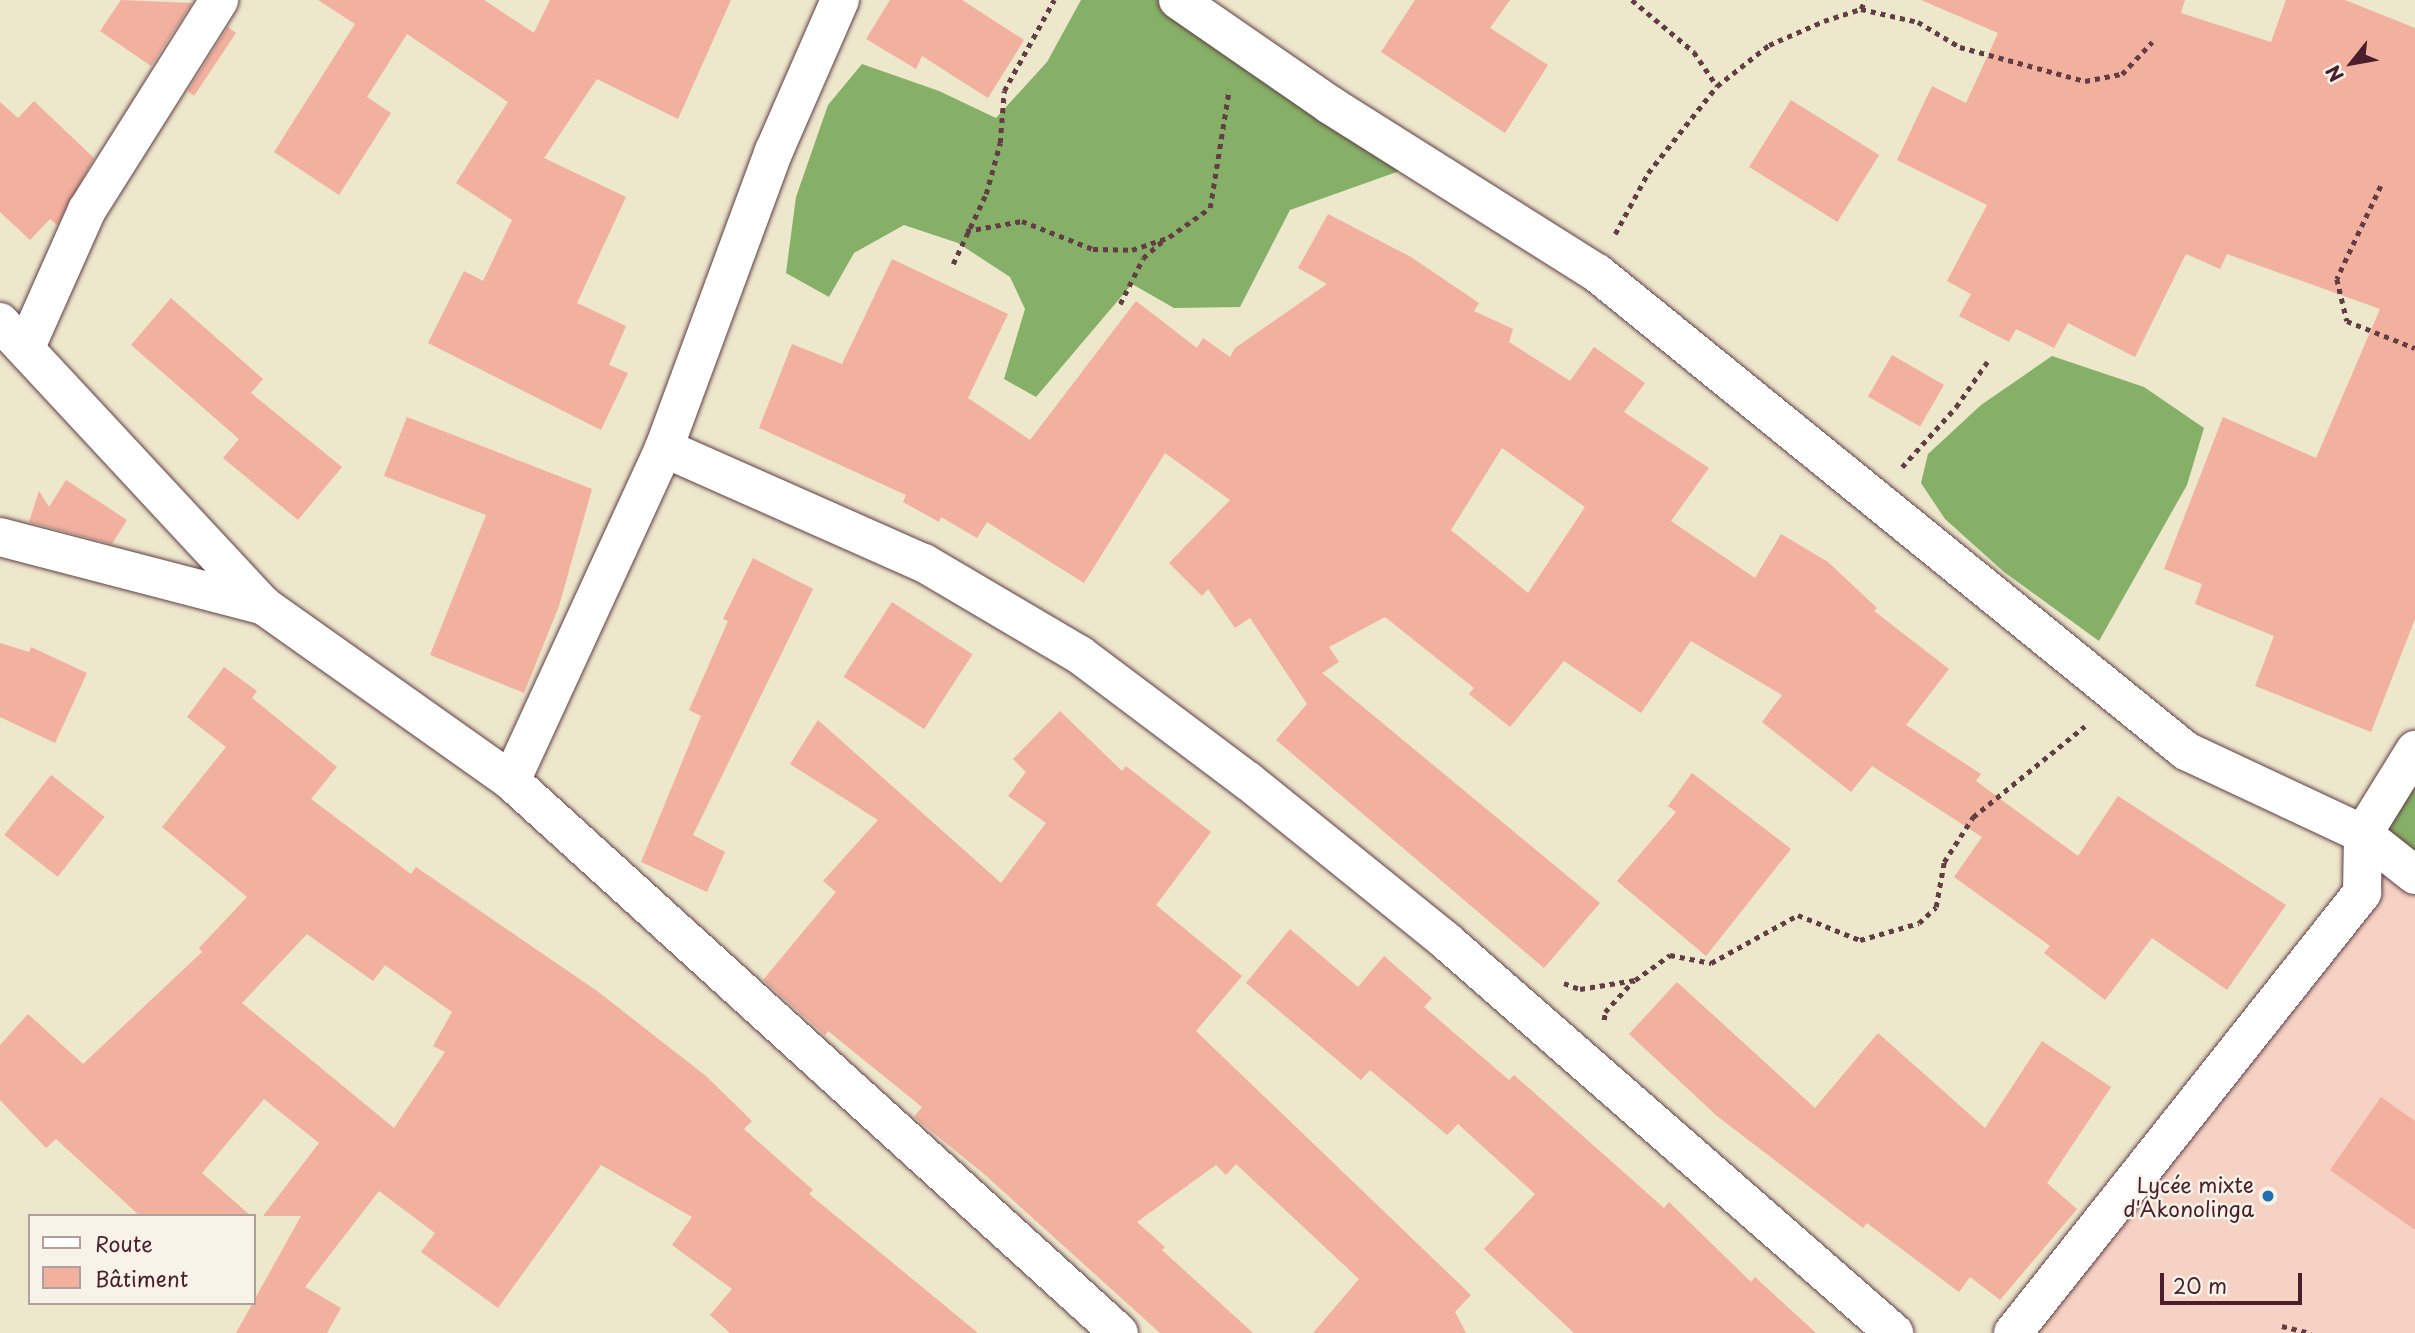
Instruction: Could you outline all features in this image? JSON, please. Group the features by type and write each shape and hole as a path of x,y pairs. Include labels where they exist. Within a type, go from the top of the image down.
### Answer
{"street":[{"path":"219,0 13,335 264,606 511,780 1119,1333"},
{"path":"511,780 664,447 774,151 840,0"},
{"path":"1178,0 1597,273 2186,751 2363,834 2415,875"},
{"path":"664,447 924,563 1080,655 1248,781 1445,940 1894,1333"},
{"path":"0,537 264,606"},
{"path":"2013,1333 2362,893 2363,834 2415,750"}],"path":[{"path":"953,264 966,230 986,194 1000,143 1004,92 1054,0"},
{"path":"1632,0 1694,51 1717,86"},
{"path":"1861,9 1865,0"},
{"path":"1597,273 1648,173 1717,86 1769,45 1861,9 1918,22 1960,47 2085,81 2122,74 2152,42"},
{"path":"1120,304 1143,258 1210,208 1230,87 1245,46"},
{"path":"2381,186 2337,279 2347,321 2415,348"},
{"path":"966,230 1022,221 1093,249 1132,250 1168,237"},
{"path":"1882,504 1909,454 1956,407 1987,362"},
{"path":"1556,981 1580,989 1635,980 1670,955 1711,963 1798,915 1860,940 1919,923 1936,907 1944,862 1973,817 2121,699"},
{"path":"2281,1326 2311,1333"}],"shaded area":[{"name":"Lycée mixte d'Akonolinga","path":"2363,834 2415,875 2415,1333 2013,1333 2362,893"}],"green space":[{"path":"1081,0 1178,0 1422,163 1290,210 1240,307 1174,308 1132,284 1036,397 1004,379 1025,309 1010,277 958,243 904,225 854,253 829,297 786,273 796,197 828,105 862,64 939,91 996,118 1047,62"},
{"path":"2052,356 2144,387 2204,428 2187,485 2099,641 2004,572 1945,519 1921,483 1928,454 1981,405"},
{"path":"2415,750 2415,875 2363,834"}],"building":[{"path":"121,0 192,3 151,66 100,31"},
{"path":"318,0 484,0 534,33 550,0 731,0 678,119 597,79 544,158 626,197 577,303 626,326 609,365 628,373 601,430 428,343 464,271 483,281 512,220 456,183 508,102 407,34 367,97 391,113 339,195 274,152 355,24"},
{"path":"890,0 962,0 1024,40 988,98 922,56 916,69 866,39"},
{"path":"1415,0 1510,0 1490,28 1548,65 1505,133 1381,52"},
{"path":"1921,0 2185,0 2181,13 2271,42 2286,0 2345,0 2415,28 2415,619 2371,732 2255,686 2274,636 2195,604 2202,584 2164,569 2223,417 2316,458 2380,309 2227,254 2220,269 2186,254 2135,357 2068,323 2054,348 2016,329 2009,342 1959,316 1971,294 1947,281 1987,205 1897,160 1932,86 1966,103 1998,33"},
{"path":"228,27 236,33 194,96 188,91"},
{"path":"1791,100 1879,155 1837,222 1749,167"},
{"path":"34,101 94,158 57,225 50,219 30,240 0,212 0,102 18,118"},
{"path":"1328,214 1411,257 1479,303 1474,311 1513,329 1509,342 1570,381 1594,347 1645,383 1624,412 1709,468 1671,521 1755,578 1781,534 1828,562 1877,608 1874,611 1949,669 1906,725 1981,774 1976,781 2078,856 2118,796 2286,905 2227,990 2152,938 2105,1000 2044,953 2050,946 1954,877 1982,837 1872,766 1851,792 1762,722 1782,695 1691,641 1641,713 1564,661 1510,727 1469,694 1474,688 1385,617 1329,647 1339,662 1322,673 1600,903 1544,968 1276,740 1307,704 1250,618 1235,628 1208,589 1202,596 1169,563 1230,500 1165,453 1084,583 987,522 977,538 941,517 939,522 903,502 906,495 759,428 792,344 842,364 892,259 1008,314 968,398 1030,440 1136,301 1197,348 1203,338 1230,357 1235,348 1327,284 1298,268","holes":["1502,448 1585,507 1528,593 1451,530"]},
{"path":"171,298 263,379 251,393 342,467 298,520 223,458 239,439 131,345"},
{"path":"1892,355 1944,385 1920,427 1868,397"},
{"path":"407,417 592,489 559,606 524,693 430,655 486,515 384,476"},
{"path":"66,480 127,520 112,544 29,522 39,491 49,507"},
{"path":"753,558 813,589 693,835 725,852 707,892 641,862 701,716 689,710 728,621 723,619"},
{"path":"892,602 973,654 924,729 844,677"},
{"path":"0,643 29,652 31,647 87,673 55,743 0,717"},
{"path":"224,667 257,691 252,698 337,767 311,799 411,874 416,867 597,991 706,1076 752,1121 744,1129 813,1190 809,1194 978,1333 730,1333 710,1315 732,1289 672,1245 692,1217 601,1165 498,1308 421,1252 435,1233 379,1191 305,1287 341,1308 327,1333 236,1333 252,1305 256,1305 256,1297 301,1216 263,1216 319,1143 264,1099 202,1173 249,1214 138,1214 56,1139 46,1148 0,1100 0,1045 28,1014 83,1064 202,952 199,948 247,897 162,827 226,747 187,717","holes":["307,934 373,981 385,965 452,1012 433,1046 445,1052 394,1128 242,1003"]},
{"path":"1060,711 1122,771 1126,766 1211,832 1156,905 1242,976 1196,1031 1471,1295 1455,1312 1466,1333 1313,1333 1359,1279 1236,1164 1226,1175 1216,1165 1137,1222 1165,1247 1162,1250 1253,1333 1160,1333 984,1174 914,1117 922,1107 828,1031 825,1035 763,980 836,892 823,881 878,820 790,764 818,720 1001,883 1046,823 1008,796 1026,772 1013,759"},
{"path":"1692,773 1791,849 1706,956 1617,881 1676,812 1668,806"},
{"path":"51,775 105,817 58,877 4,835"},
{"path":"1290,929 1358,987 1384,956 1432,998 1424,1007 1509,1080 1514,1075 1664,1208 1669,1202 1751,1282 1755,1277 1816,1333 1574,1333 1484,1249 1535,1194 1458,1124 1447,1135 1370,1070 1361,1080 1246,983"},
{"path":"1677,982 1815,1108 1878,1033 1985,1128 2042,1041 2111,1087 2047,1183 2077,1209 2000,1300 1970,1277 1959,1292 1867,1223 1863,1228 1717,1116 1629,1034"},
{"path":"2381,1097 2415,1121 2415,1230 2330,1170"}],"place":[{"name":"Lycée mixte d'Akonolinga","path":"2268,1196"}]}
